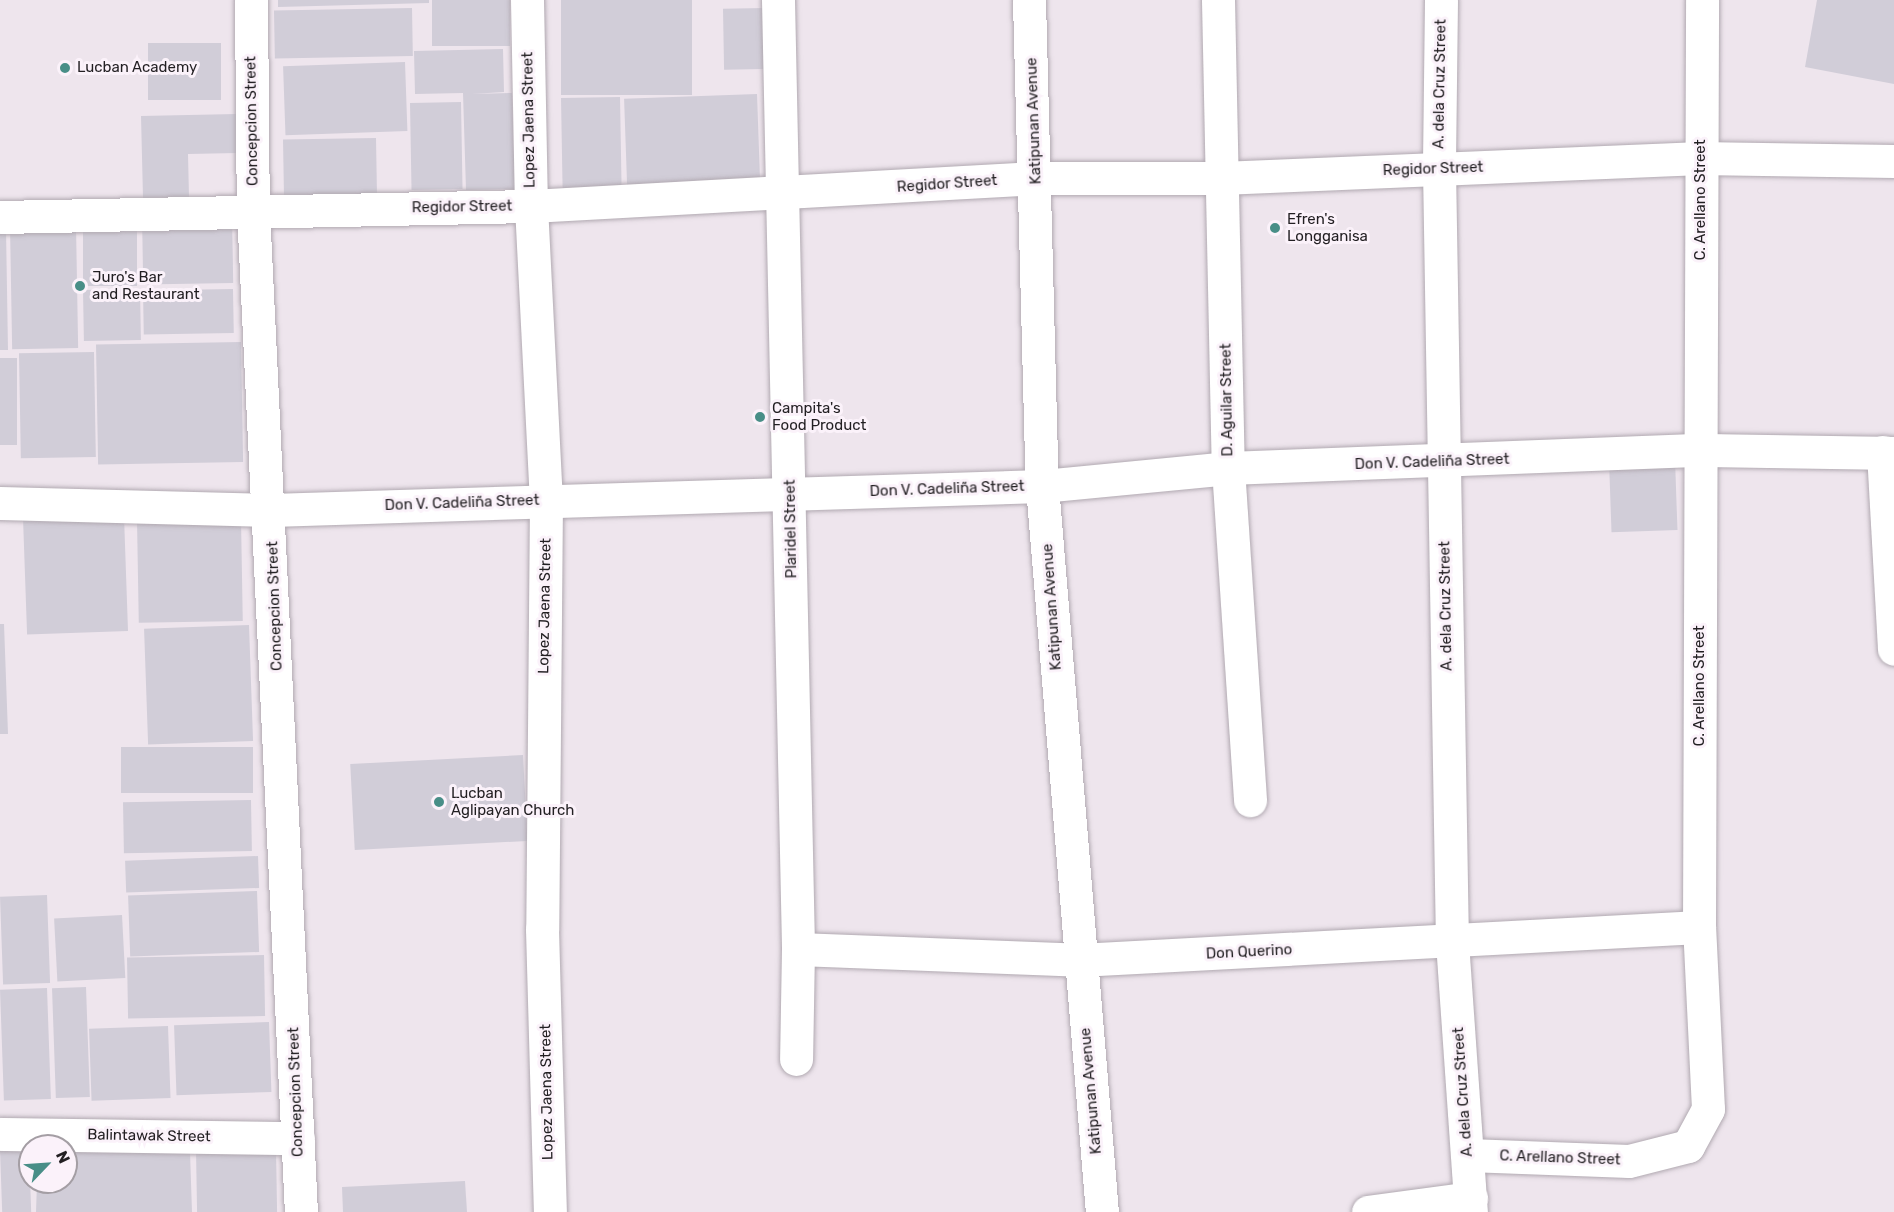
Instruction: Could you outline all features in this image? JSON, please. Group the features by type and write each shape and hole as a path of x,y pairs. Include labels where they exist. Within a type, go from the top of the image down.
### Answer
{"street":[{"name":"Concepcion Street","path":"251,0 253,210 271,510 302,1212"},
{"name":"Lopez Jaena Street","path":"527,0 531,206 546,500 542,929 550,1212"},
{"name":"Plaridel Street","path":"778,0 798,949 796,1059"},
{"name":"Katipunan Avenue","path":"1029,0 1036,178 1042,486 1079,960 1102,1212"},
{"name":"D. Aguilar Street","path":"1218,0 1228,468 1250,800"},
{"name":"A. dela Cruz Street","path":"1441,0 1439,168 1452,942 1471,1205"},
{"name":"C. Arellano Street","path":"1468,1155 1629,1161 1688,1146 1708,1109 1699,927 1702,0"},
{"name":"Regidor Street","path":"0,217 531,206 783,194 1036,178 1221,178 1701,158 1894,161"},
{"name":"Don V. Cadeliña Street","path":"0,503 271,510 1042,486 1228,468 1443,462 1701,450 1888,452"},
{"path":"1888,452 1894,648"},
{"name":"Don Querino","path":"798,949 1079,960 1452,942 1699,927"},
{"name":"Balintawak Street","path":"0,1134 298,1138"},
{"path":"1368,1212 1471,1205"}],"building":[{"path":"278,0 429,0 429,3 278,7"},
{"path":"432,0 510,0 510,46 432,46"},
{"path":"561,0 692,0 692,95 561,95"},
{"path":"1817,0 1894,0 1894,84 1805,67"},
{"path":"412,8 413,56 275,58 274,10"},
{"path":"770,8 771,69 724,70 723,9"},
{"path":"148,43 221,43 221,100 148,100"},
{"path":"503,49 504,92 472,94 512,93 515,189 466,190 463,93 415,94 414,51"},
{"path":"405,62 407,131 285,135 283,66"},
{"path":"757,94 760,190 627,195 624,99"},
{"path":"620,97 622,194 563,195 561,98"},
{"path":"461,102 463,189 412,190 410,103"},
{"path":"236,114 237,153 188,154 189,197 143,198 141,116"},
{"path":"376,138 377,194 284,196 283,140"},
{"path":"232,214 233,283 143,285 142,216"},
{"path":"76,225 78,348 12,349 10,226"},
{"path":"83,227 137,227 137,286 83,286"},
{"path":"0,229 6,229 8,350 0,350"},
{"path":"140,289 141,340 84,341 83,290"},
{"path":"233,289 234,333 144,335 143,291"},
{"path":"241,342 243,462 98,465 96,345"},
{"path":"94,352 96,457 21,458 19,353"},
{"path":"0,358 17,358 17,445 0,445"},
{"path":"1675,459 1677,530 1612,532 1609,461"},
{"path":"124,516 128,631 27,634 23,520"},
{"path":"241,519 243,621 139,623 137,521"},
{"path":"0,624 4,624 8,734 0,734"},
{"path":"249,625 253,741 148,745 144,629"},
{"path":"121,747 253,747 253,793 121,793"},
{"name":"Lucban Aglipayan Church","path":"523,755 528,841 355,850 350,764"},
{"path":"251,800 252,851 124,853 123,802"},
{"path":"258,856 259,888 126,893 125,861"},
{"path":"257,891 259,952 130,956 128,896"},
{"path":"47,895 50,983 3,985 0,897"},
{"path":"122,915 125,978 57,981 54,919"},
{"path":"264,955 265,1016 128,1018 127,957"},
{"path":"86,987 90,1097 56,1098 52,988"},
{"path":"47,988 51,1099 4,1101 0,990"},
{"path":"269,1022 271,1092 177,1095 174,1025"},
{"path":"168,1026 171,1098 92,1101 89,1029"},
{"path":"18,1149 18,1194 31,1194 31,1212 2,1212 0,1150"},
{"path":"276,1149 277,1212 197,1212 196,1150"},
{"path":"78,1151 190,1152 192,1212 36,1212 37,1194 78,1194"},
{"path":"465,1181 467,1212 343,1212 342,1187"}],"place":[{"name":"Lucban Academy","path":"65,68"},
{"name":"Efren's Longganisa","path":"1275,228"},
{"name":"Juro's Bar and Restaurant","path":"80,286"},
{"name":"Campita's Food Product","path":"760,417"},
{"name":"Lucban Aglipayan Church","path":"439,802"}]}
